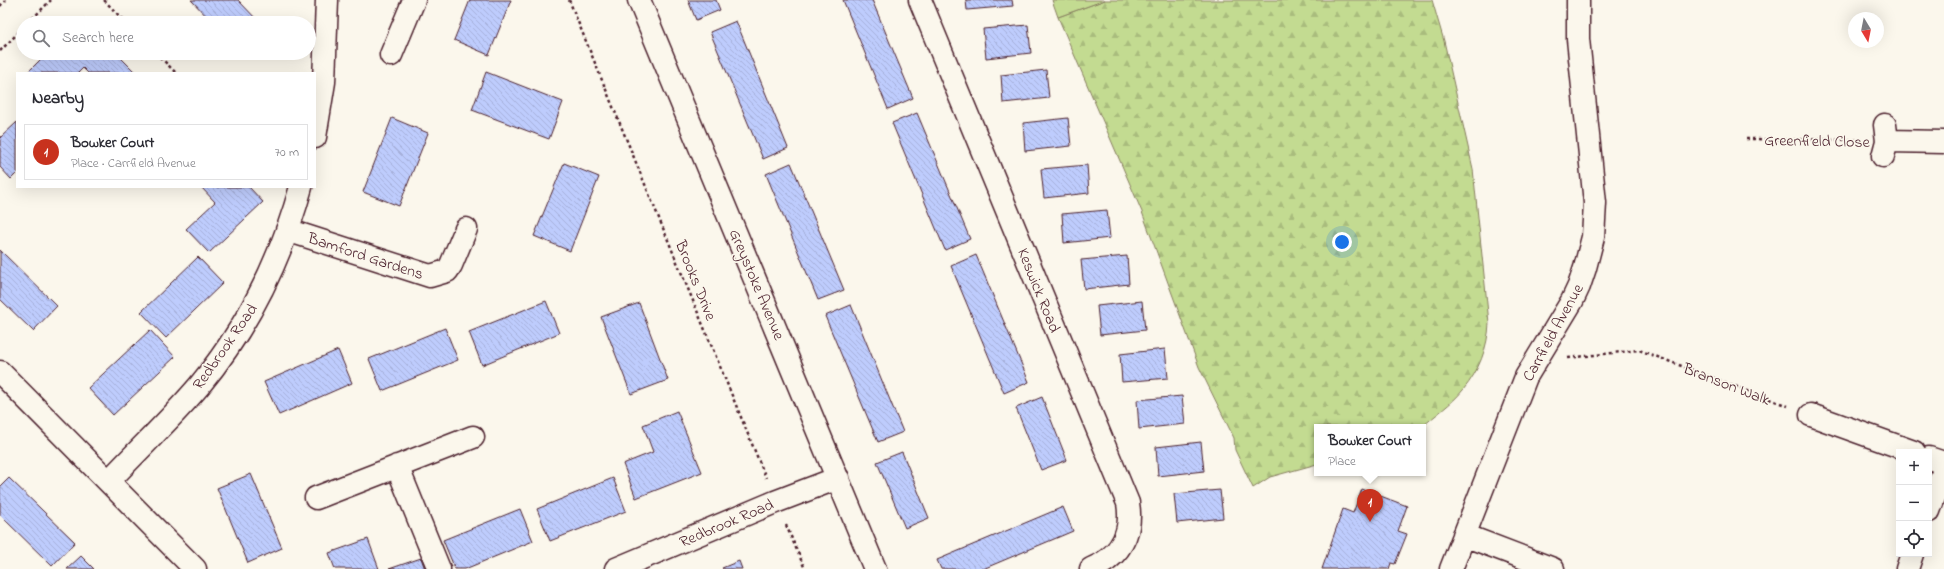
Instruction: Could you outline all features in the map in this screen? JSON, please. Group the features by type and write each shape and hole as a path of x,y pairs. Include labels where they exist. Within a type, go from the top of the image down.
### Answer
{"street":[{"path":"316,131 324,82 327,0"},
{"path":"391,55 414,0"},
{"name":"Greystoke Avenue","path":"639,0 875,569"},
{"name":"Keswick Road","path":"920,0 1128,502 1130,523 1122,546 1108,560 1091,569"},
{"name":"Carrfield Avenue","path":"1451,569 1518,396 1535,361 1572,301 1585,268 1593,231 1594,197 1578,45 1578,0"},
{"name":"Greenfield Close","path":"1885,140 1944,142"},
{"name":"Redbrook Road","path":"109,481 198,386 219,358 253,306 270,274 302,188"},
{"name":"Bamford Gardens","path":"287,230 430,276 447,271 466,229"},
{"path":"0,372 195,569"},
{"path":"1811,415 1906,449"},
{"path":"316,498 473,437"},
{"path":"1932,459 1944,463"},
{"path":"397,466 439,569"},
{"path":"1932,503 1944,470"},
{"name":"Redbrook Road","path":"616,569 775,502 838,478"},
{"path":"1464,535 1553,569"},
{"path":"1907,569 1911,557"}],"path":[{"path":"0,6 6,0"},
{"path":"35,16 52,0"},
{"path":"104,0 119,16"},
{"name":"Brooks Drive","path":"569,0 775,502 805,569"},
{"path":"0,51 16,35"},
{"path":"163,60 175,72"},
{"name":"Greenfield Close","path":"1746,138 1885,140"},
{"name":"Branson Walk","path":"1535,361 1639,350 1811,415"}],"green space":[{"path":"1052,0 1105,0 1058,17"},
{"path":"1105,0 1432,0 1444,41 1473,169 1489,323 1485,350 1478,367 1469,383 1454,400 1426,424 1314,424 1314,465 1270,477 1253,488 1235,450 1234,438 1199,367 1142,212 1058,17"}],"building":[{"path":"191,0 238,0 253,16 206,16"},
{"path":"470,0 511,0 489,55 454,40"},
{"path":"688,0 716,0 720,10 696,20"},
{"path":"843,0 872,0 913,98 888,109"},
{"path":"966,0 1012,0 1013,6 967,10"},
{"path":"736,21 788,148 763,159 710,32"},
{"path":"1028,25 1031,53 986,58 983,29"},
{"path":"40,60 123,60 135,72 87,72 83,68 79,72 28,72"},
{"path":"1046,70 1049,98 1003,103 1001,75"},
{"path":"486,72 563,102 549,139 472,110"},
{"path":"917,113 970,239 945,250 892,123"},
{"path":"392,118 428,133 399,206 363,192"},
{"path":"1068,118 1071,146 1025,151 1023,123"},
{"path":"16,123 16,174 11,179 0,167 0,138"},
{"path":"564,163 599,177 570,251 534,236"},
{"path":"791,163 844,290 818,300 766,174"},
{"path":"1087,165 1089,193 1044,198 1041,169"},
{"path":"202,188 250,188 263,202 209,253 186,229 215,202"},
{"path":"1107,210 1110,238 1064,243 1062,214"},
{"path":"0,250 57,306 33,331 0,299"},
{"path":"976,255 1029,382 1004,393 951,266"},
{"path":"1127,256 1129,284 1084,289 1081,260"},
{"path":"198,257 223,283 166,338 141,312"},
{"path":"546,301 559,333 482,365 469,332"},
{"path":"1142,301 1145,330 1100,335 1097,306"},
{"path":"639,303 668,380 631,394 601,317"},
{"path":"851,305 903,432 878,442 825,316"},
{"path":"445,328 458,360 382,391 369,359"},
{"path":"150,330 175,357 113,415 88,388"},
{"path":"1165,349 1168,378 1122,382 1120,354"},
{"path":"338,350 352,383 279,415 264,382"},
{"path":"1182,396 1185,424 1139,429 1137,400"},
{"path":"1042,397 1067,460 1041,470 1016,408"},
{"path":"677,411 702,472 636,498 623,464 653,452 643,425"},
{"path":"1201,442 1204,471 1158,476 1156,447"},
{"path":"902,452 929,518 905,528 877,462"},
{"path":"251,474 282,548 248,563 217,488"},
{"path":"9,478 75,542 52,566 0,515 0,487"},
{"path":"613,478 626,511 550,541 537,509"},
{"path":"1362,489 1407,506 1398,531 1407,534 1395,564 1391,563 1389,569 1322,569 1343,509 1353,513"},
{"path":"1220,490 1223,518 1177,523 1174,494"},
{"path":"1063,507 1073,531 983,569 941,569 937,560"},
{"path":"520,509 533,541 465,569 455,569 443,540"},
{"path":"368,539 379,569 335,569 329,553"},
{"path":"81,556 94,569 67,569"},
{"path":"421,558 425,569 389,569"},
{"path":"739,561 742,569 722,568"}],"place":[{"name":"Bowker Court","path":"1370,522"}]}
